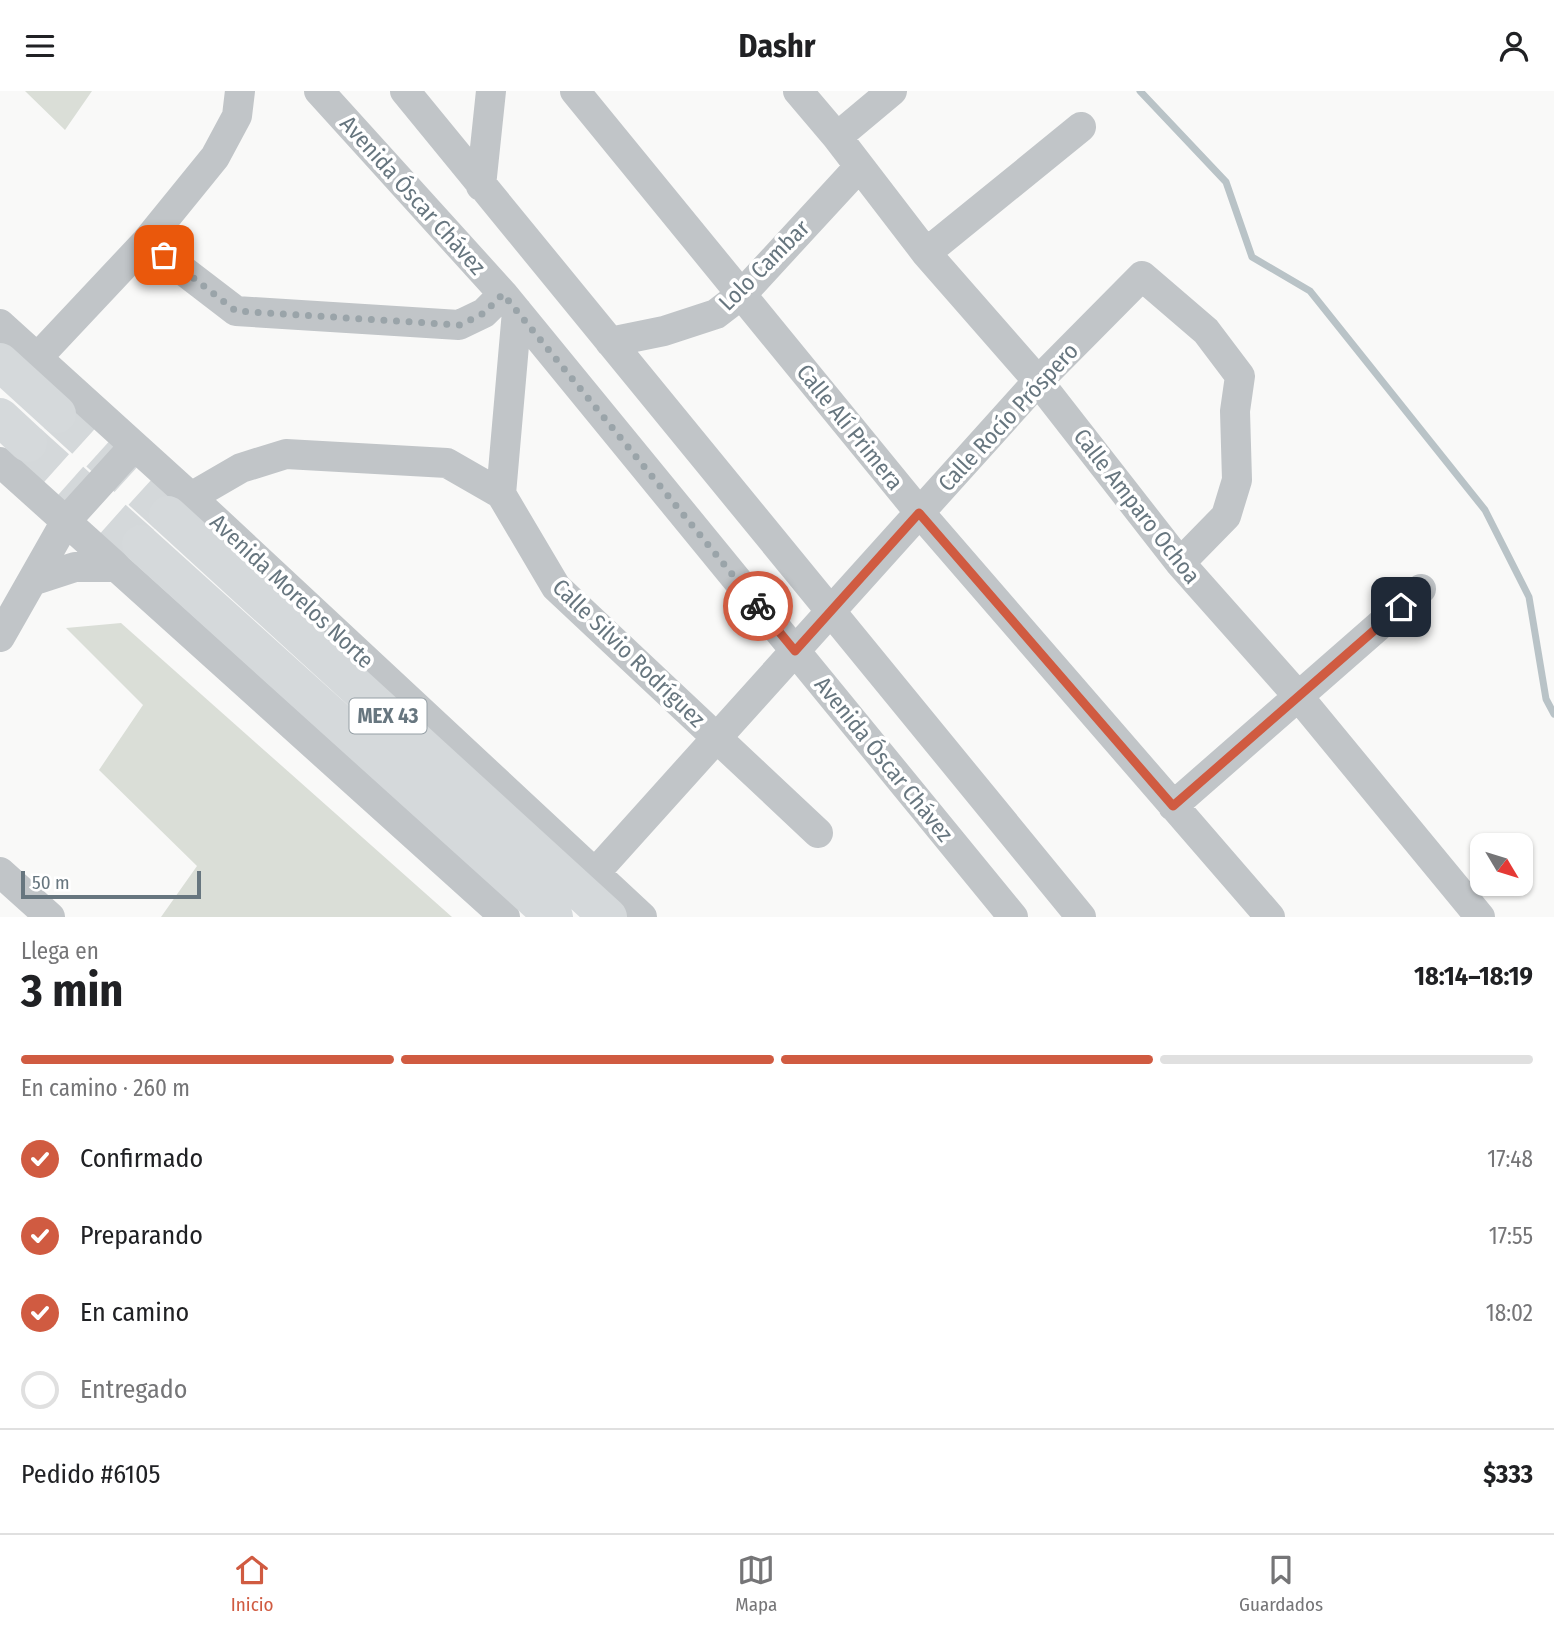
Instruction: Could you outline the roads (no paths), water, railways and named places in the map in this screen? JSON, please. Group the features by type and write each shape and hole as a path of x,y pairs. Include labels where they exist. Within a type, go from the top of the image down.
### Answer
{"highway":[{"path":"0,362 57,414"},
{"path":"0,417 14,452"},
{"name":"MEX 43","path":"180,506 608,917"},
{"name":"MEX 43","path":"129,556 554,917"}],"street":[{"path":"37,358 146,242 215,156 237,116 240,91"},
{"name":"Avenida Óscar Chávez","path":"318,91 510,303 1013,917"},
{"path":"405,91 1081,917"},
{"path":"481,186 491,91"},
{"name":"Calle Alí Primera","path":"575,91 919,513 1270,917"},
{"name":"Calle Amparo Ochoa","path":"798,91 926,253 1038,380 1180,563 1298,696 1480,917"},
{"path":"837,137 892,91"},
{"path":"926,253 1081,127"},
{"name":"Lolo Cambar","path":"610,342 664,331 716,314 742,294 859,167"},
{"path":"146,242 236,311 460,325 510,303 501,494 447,463 286,454 241,468 180,506"},
{"name":"Calle Rocío Próspero","path":"595,873 1038,380 1142,276 1206,331 1240,376 1235,411 1237,480 1226,516 1180,563"},
{"name":"Avenida Morelos Norte","path":"0,324 134,446 180,506 642,917"},
{"path":"0,637 66,521 134,446"},
{"path":"14,452 66,521 129,556 505,917"},
{"name":"Calle Silvio Rodríguez","path":"501,494 556,587 818,833"},
{"path":"32,581 75,567 129,556"},
{"path":"1173,806 1421,589"},
{"path":"0,872 50,917"}],"waterway":[{"path":"1140,91 1226,182 1252,257 1310,291 1485,510 1529,597 1546,699 1554,714"}],"tunnel":[{"path":"57,414 168,515"},
{"path":"28,443 141,544"}]}
